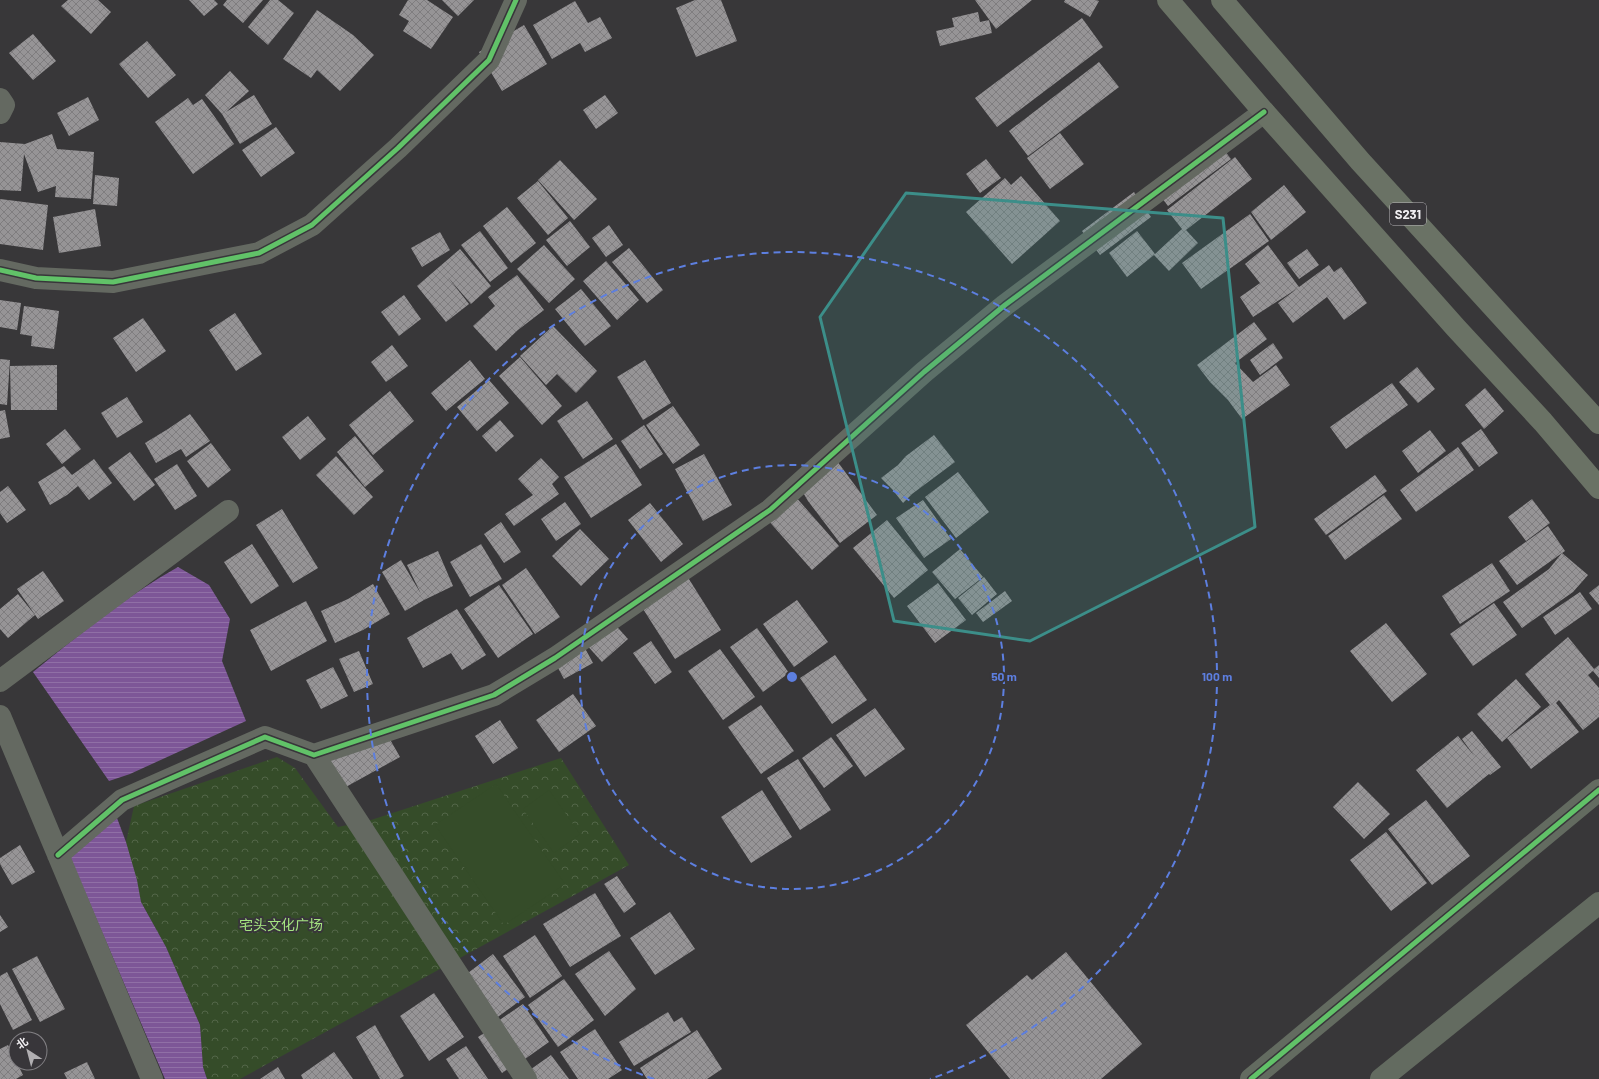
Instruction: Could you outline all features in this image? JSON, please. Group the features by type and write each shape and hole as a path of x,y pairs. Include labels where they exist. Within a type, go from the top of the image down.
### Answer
{"main road":[{"path":"1168,0 1264,112 1456,328 1544,422 1599,488"},
{"name":"S231","path":"1222,0 1360,161 1599,423"}],"street":[{"path":"0,270 36,278 113,282 259,253 312,225 398,148 489,60 516,0"},
{"path":"0,99 4,105 0,113"},
{"path":"314,755 494,695 555,658 770,510 924,372 1005,305 1264,112"},
{"path":"0,681 228,511"},
{"path":"0,716 152,1079"},
{"path":"58,855 122,800 265,737 314,755 526,1079"},
{"path":"1251,1079 1599,790"},
{"path":"1382,1079 1599,903"}],"highlighted area":[{"path":"906,193 1223,218 1255,527 1030,641 894,621 820,317"}],"green space":[{"name":"宅头文化广场","path":"277,757 295,768 338,827 371,820 561,758 629,865 240,1079 207,1079 203,1067 200,1025 166,947 141,902 126,842 134,806"},
{"path":"496,784 565,884 504,925 435,825"},
{"path":"549,790 580,834 554,853 523,809"}],"shaded area":[{"path":"178,567 209,585 230,619 222,661 246,721 130,774 109,781 33,672 121,603"},
{"path":"117,818 137,880 141,902 166,947 200,1025 203,1067 207,1079 165,1079 69,855"}],"building":[{"path":"68,0 98,0 111,12 91,34 61,6"},
{"path":"189,0 214,0 218,4 204,16"},
{"path":"227,0 263,0 243,23 223,5"},
{"path":"270,0 278,0 294,13 268,45 248,27"},
{"path":"408,0 427,0 453,17 431,49 403,31 409,21 399,15"},
{"path":"442,0 474,0 458,16"},
{"path":"695,0 721,0 737,41 696,57 676,8"},
{"path":"975,0 1032,0 996,29"},
{"path":"1065,0 1099,1 1090,17 1064,2"},
{"path":"575,1 588,23 600,17 612,38 585,52 580,43 552,59 533,25"},
{"path":"317,10 353,35 374,55 340,91 317,70 311,78 283,59"},
{"path":"978,12 980,22 989,20 992,33 940,46 936,31 954,27 952,18"},
{"path":"1082,18 1103,47 997,127 975,98"},
{"path":"524,25 547,64 502,91 479,52"},
{"path":"33,34 56,61 33,80 9,53"},
{"path":"147,41 176,75 148,98 119,64"},
{"path":"1099,62 1119,87 1028,156 1009,131"},
{"path":"230,71 249,91 226,112 254,95 272,124 240,144 222,114 205,95"},
{"path":"605,95 618,113 596,129 583,110"},
{"path":"88,97 99,120 69,136 57,113"},
{"path":"188,98 193,105 202,99 234,144 193,174 155,122"},
{"path":"276,127 295,153 261,177 242,150"},
{"path":"1060,133 1084,164 1050,189 1027,158"},
{"path":"52,134 57,149 94,152 91,199 55,197 56,186 38,192 24,154 21,191 0,190 0,142 25,144"},
{"path":"1215,138 1231,159 1168,206 1152,185"},
{"path":"1235,157 1252,179 1186,230 1198,243 1169,271 1154,255 1127,277 1109,253 1137,231 1155,254 1182,229 1167,210"},
{"path":"986,159 1001,178 980,193 966,174"},
{"path":"560,160 597,199 574,220 538,180"},
{"path":"95,175 119,178 117,206 93,204"},
{"path":"1021,176 1060,221 1012,264 966,212 1005,178 1011,185"},
{"path":"538,181 568,218 548,235 517,198"},
{"path":"1284,185 1306,212 1271,240 1251,212"},
{"path":"1134,192 1151,217 1100,255 1082,231"},
{"path":"0,199 48,205 43,250 0,244"},
{"path":"507,207 536,243 511,263 483,226"},
{"path":"95,209 101,246 59,253 53,217"},
{"path":"1250,214 1269,241 1201,289 1182,263"},
{"path":"570,221 590,247 567,266 546,240"},
{"path":"609,225 623,245 606,257 592,238"},
{"path":"480,231 508,268 490,282 461,245"},
{"path":"440,232 450,250 422,267 411,248"},
{"path":"544,245 575,279 549,303 517,269"},
{"path":"1268,245 1299,287 1329,265 1334,272 1341,267 1367,303 1344,320 1327,297 1293,323 1278,303 1298,288 1253,317 1240,297 1260,283 1245,264"},
{"path":"629,248 663,290 647,303 612,262"},
{"path":"460,249 491,286 471,304 447,276 469,304 446,322 417,286"},
{"path":"1307,249 1319,265 1299,279 1287,263"},
{"path":"606,261 639,300 617,320 583,281"},
{"path":"517,275 544,310 518,330 496,351 473,326 495,306 488,297"},
{"path":"581,289 611,326 585,346 555,309"},
{"path":"404,295 421,319 399,336 381,312"},
{"path":"0,300 21,303 17,330 0,327"},
{"path":"24,306 59,311 54,349 31,346 32,336 20,334"},
{"path":"235,313 262,354 236,371 209,330"},
{"path":"143,318 166,351 136,372 113,338"},
{"path":"1254,322 1267,339 1235,363 1253,382 1276,365 1290,385 1242,419 1228,400 1210,382 1197,365"},
{"path":"553,326 597,371 576,393 557,374 546,385 520,356"},
{"path":"1273,343 1283,358 1260,375 1250,360"},
{"path":"392,345 408,366 386,382 371,362"},
{"path":"520,357 562,406 542,425 499,376"},
{"path":"0,359 10,360 7,405 0,404"},
{"path":"470,360 485,379 446,411 431,393"},
{"path":"645,360 671,403 643,420 617,377"},
{"path":"57,365 57,410 11,410 10,366"},
{"path":"1417,367 1435,389 1418,403 1399,382"},
{"path":"489,380 509,403 477,431 457,407"},
{"path":"1392,383 1408,405 1346,449 1330,427"},
{"path":"1485,388 1504,411 1484,429 1465,405"},
{"path":"390,391 414,421 373,455 349,425"},
{"path":"127,397 143,422 117,438 101,413"},
{"path":"587,401 613,439 583,459 557,421"},
{"path":"673,406 700,445 673,464 646,425"},
{"path":"5,410 10,437 0,439 0,411"},
{"path":"190,414 210,441 186,457 181,449 156,463 145,443"},
{"path":"308,416 326,439 300,460 282,437"},
{"path":"500,420 514,436 496,452 482,436"},
{"path":"644,425 663,454 640,469 621,441"},
{"path":"65,429 81,449 62,464 46,444"},
{"path":"1481,429 1498,453 1479,467 1461,443"},
{"path":"1430,430 1446,451 1418,473 1402,451"},
{"path":"934,435 955,462 912,494 903,503 881,478 898,465 906,456"},
{"path":"355,436 384,471 365,487 337,452"},
{"path":"211,443 231,470 208,488 187,461"},
{"path":"616,444 642,485 591,518 564,477"},
{"path":"1458,447 1474,470 1416,512 1400,490"},
{"path":"130,452 155,485 134,501 108,468"},
{"path":"704,454 732,505 703,521 675,469"},
{"path":"336,456 373,497 354,515 316,475"},
{"path":"541,458 559,477 552,484 559,494 514,526 505,514 533,495 518,479"},
{"path":"94,459 112,483 89,500 78,486 67,495 50,505 38,482 64,466 72,475"},
{"path":"837,461 877,515 840,543 808,501 798,484"},
{"path":"177,464 197,496 175,510 154,479"},
{"path":"958,472 989,512 956,538 925,497"},
{"path":"1375,475 1387,491 1326,535 1314,519"},
{"path":"8,486 26,510 7,523 0,513 0,492"},
{"path":"794,495 839,546 812,570 767,519"},
{"path":"1384,495 1402,519 1345,560 1328,536"},
{"path":"1532,499 1550,523 1526,541 1508,517"},
{"path":"923,500 951,539 924,558 896,518"},
{"path":"565,502 581,524 556,541 541,519"},
{"path":"650,503 683,544 661,562 628,520"},
{"path":"282,509 318,568 293,583 256,525"},
{"path":"887,520 928,570 894,598 853,548"},
{"path":"501,522 521,552 504,563 484,534"},
{"path":"1548,526 1565,551 1517,585 1499,561"},
{"path":"580,529 609,559 581,586 552,556"},
{"path":"252,544 279,586 251,604 224,562"},
{"path":"481,544 502,579 470,597 450,562"},
{"path":"960,549 983,577 955,599 932,572"},
{"path":"438,551 453,586 405,611 382,572 401,560 421,594 407,565"},
{"path":"1562,553 1588,575 1573,592 1522,628 1503,602 1549,569"},
{"path":"1492,563 1510,591 1460,624 1442,596"},
{"path":"526,568 560,617 535,634 502,585"},
{"path":"682,568 721,630 675,659 636,598"},
{"path":"43,571 64,601 38,619 17,589"},
{"path":"984,577 997,594 972,615 958,598"},
{"path":"938,583 966,620 935,643 907,606"},
{"path":"373,584 390,614 363,630 335,643 321,611 348,599"},
{"path":"499,585 533,634 498,658 464,609"},
{"path":"1599,585 1599,605 1589,593"},
{"path":"1005,591 1012,601 983,622 976,613"},
{"path":"1580,592 1592,609 1555,635 1543,617"},
{"path":"18,594 35,615 8,638 0,629 0,609"},
{"path":"797,600 828,642 794,667 763,624"},
{"path":"306,601 327,641 271,671 250,630"},
{"path":"1494,603 1517,635 1473,666 1450,634"},
{"path":"457,609 486,655 462,670 451,653 423,668 407,638"},
{"path":"610,619 628,639 602,662 584,642"},
{"path":"1386,623 1427,674 1392,702 1350,651"},
{"path":"757,628 789,673 763,692 730,647"},
{"path":"1568,637 1594,669 1599,665 1599,678 1593,671 1588,675 1599,688 1599,717 1583,730 1559,700 1556,703 1579,732 1531,769 1507,738 1550,705 1525,674"},
{"path":"580,639 593,663 564,679 551,655"},
{"path":"651,641 672,672 655,684 633,653"},
{"path":"720,649 755,697 723,720 688,671"},
{"path":"359,651 373,684 354,692 339,659"},
{"path":"835,655 867,700 832,724 800,678"},
{"path":"333,667 348,696 321,709 306,680"},
{"path":"1516,679 1541,707 1502,742 1477,714"},
{"path":"573,694 596,726 559,752 536,720"},
{"path":"761,705 794,751 761,774 728,727"},
{"path":"875,708 905,749 865,777 836,735"},
{"path":"500,720 518,748 493,764 475,736"},
{"path":"383,727 400,757 344,788 327,758"},
{"path":"1472,731 1501,767 1490,775 1489,774 1447,808 1416,770 1458,736 1475,757 1462,739"},
{"path":"831,737 853,766 824,788 802,758"},
{"path":"798,759 831,810 800,830 767,778"},
{"path":"1358,782 1390,814 1364,839 1333,807"},
{"path":"762,790 792,837 751,863 721,817"},
{"path":"1426,800 1470,856 1432,885 1388,829"},
{"path":"1386,832 1427,883 1391,911 1350,860"},
{"path":"20,845 35,872 12,885 0,864 0,858"},
{"path":"617,876 636,904 624,913 604,884"},
{"path":"595,893 621,936 570,967 543,924"},
{"path":"670,912 695,949 655,975 630,938"},
{"path":"0,915 8,927 0,932"},
{"path":"535,935 562,976 530,998 503,956"},
{"path":"609,951 636,989 605,1016 575,974"},
{"path":"1066,952 1142,1044 1101,1079 1010,1079 966,1025 1027,975 1032,980"},
{"path":"493,954 525,997 495,1019 464,976"},
{"path":"37,956 65,1009 40,1022 12,969"},
{"path":"7,972 32,1020 13,1030 0,1004 0,976"},
{"path":"564,979 594,1020 558,1047 528,1005"},
{"path":"434,993 464,1037 429,1061 400,1016"},
{"path":"523,1004 549,1042 525,1059 498,1021"},
{"path":"668,1012 674,1022 682,1017 691,1032 634,1066 619,1042"},
{"path":"498,1024 522,1060 502,1073 478,1037"},
{"path":"375,1025 404,1076 399,1079 380,1079 356,1037"},
{"path":"595,1029 622,1070 608,1079 578,1079 560,1052"},
{"path":"697,1030 722,1069 707,1079 647,1079 640,1068"},
{"path":"8,1045 8,1071 21,1071 23,1075 16,1079 0,1079 0,1049"},
{"path":"466,1046 488,1079 459,1079 446,1059"},
{"path":"334,1052 353,1079 303,1079 301,1075"},
{"path":"551,1055 569,1079 517,1079"},
{"path":"87,1062 95,1079 67,1079 64,1073"},
{"path":"278,1067 285,1079 260,1079"}],"cycle path":[{"path":"0,270 36,278 113,282 259,253 312,225 398,148 489,60 516,0"},
{"path":"58,855 122,800 265,737 314,755 494,695 555,658 770,510 924,372 1005,305 1264,112"},
{"path":"1251,1079 1599,790"}]}
